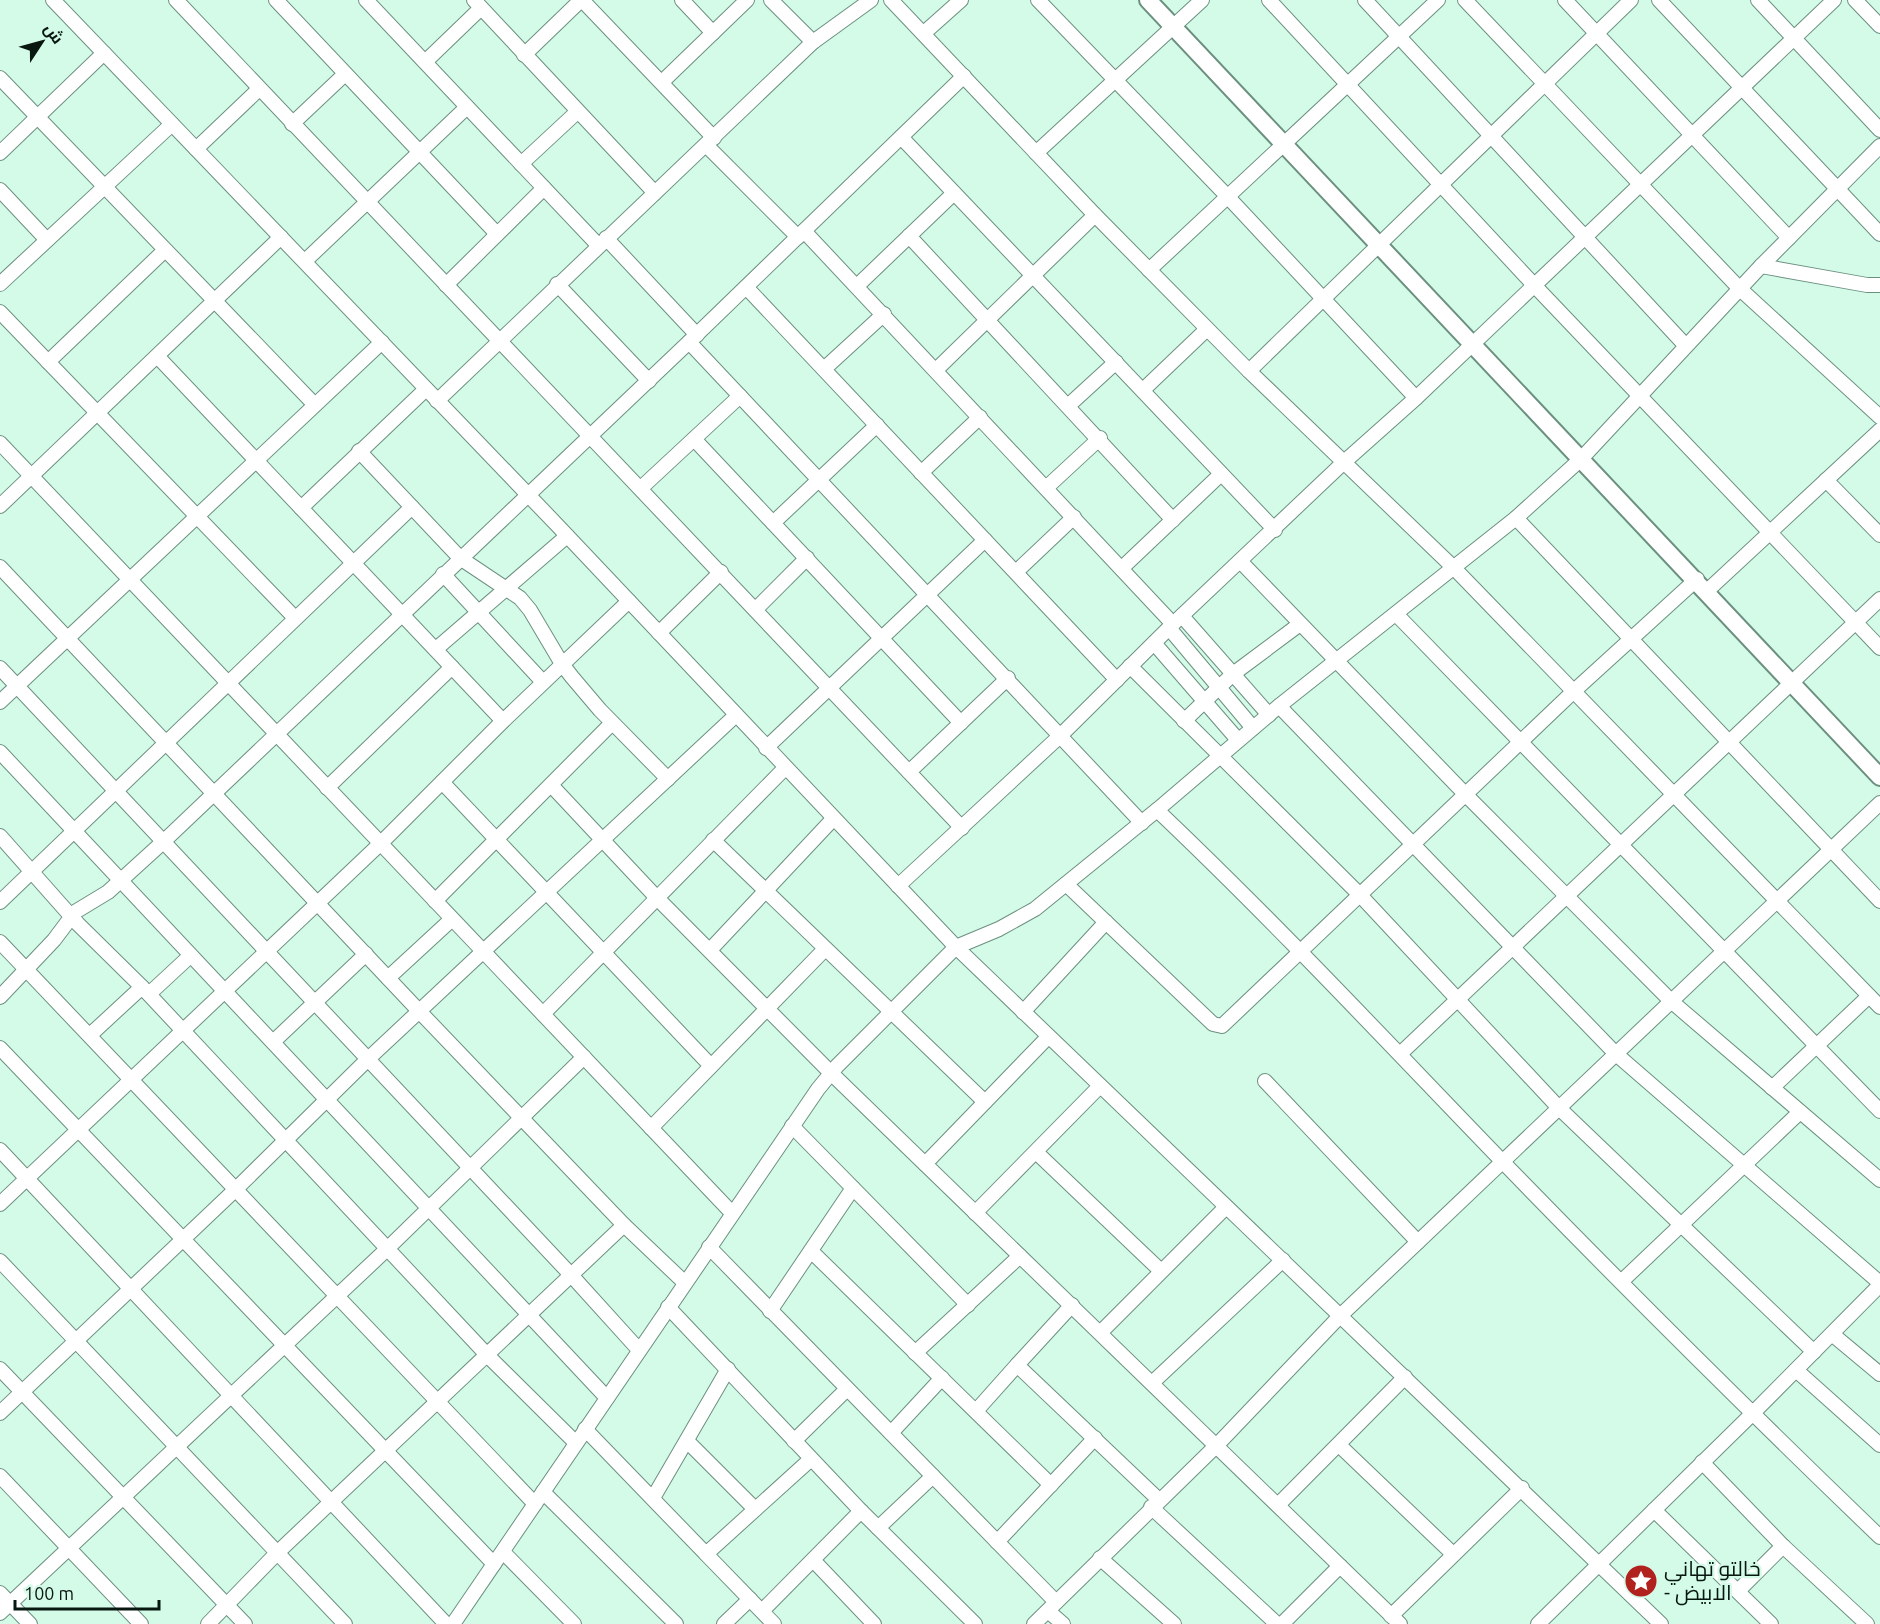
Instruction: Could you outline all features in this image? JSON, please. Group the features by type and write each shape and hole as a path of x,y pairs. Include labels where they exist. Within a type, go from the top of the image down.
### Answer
{"main road":[{"path":"1148,0 1380,243 1880,777"}],"street":[{"path":"276,0 497,234"},
{"path":"366,0 544,188 602,241 693,339 740,396 929,594 1142,823"},
{"path":"524,55 582,0 662,82 710,142 801,234 857,286 1174,623 1274,711 1412,846 1616,1053 1880,1284 1752,1414 1538,1624"},
{"path":"682,0 713,33"},
{"path":"662,82 747,0"},
{"path":"771,0 813,42"},
{"path":"437,401 813,42 871,0"},
{"path":"891,0 1149,270 1343,463 1454,568 1880,1007"},
{"path":"924,33 961,0"},
{"path":"1038,0 1228,197 1416,398"},
{"path":"1036,153 1202,0"},
{"path":"1269,0 1534,285 1880,648"},
{"path":"1365,0 1685,345"},
{"path":"1149,270 1438,0"},
{"path":"1465,0 1739,288 1880,417"},
{"path":"1565,0 1789,238"},
{"path":"1249,371 1321,298 1631,0"},
{"path":"1659,0 1880,234"},
{"path":"1758,0 1880,130"},
{"path":"898,886 1061,735 1174,623 1275,530 1343,463 1416,398 1834,0"},
{"path":"1855,0 1880,26"},
{"path":"56,1 529,495 956,947 1522,1488 1661,1624"},
{"path":"179,1 292,124 592,435 962,828"},
{"path":"424,62 477,4 655,193"},
{"path":"0,153 104,53"},
{"path":"292,124 345,74"},
{"path":"0,997 61,932 72,915 121,881 163,842 401,613 693,339 964,76"},
{"path":"0,78 214,303 314,404"},
{"path":"196,149 259,89"},
{"path":"305,261 467,107"},
{"path":"521,164 577,112"},
{"path":"0,284 172,124"},
{"path":"901,137 1035,275 1275,530"},
{"path":"453,1624 732,1213 831,1073 956,947 1016,921 1066,884 1142,823 1219,755 1516,518 1581,459 1739,288 1880,146"},
{"path":"446,285 544,188"},
{"path":"0,190 47,240"},
{"path":"857,286 954,193"},
{"path":"936,370 1095,215"},
{"path":"909,236 1100,438 1173,520"},
{"path":"0,506 281,237"},
{"path":"48,362 164,251"},
{"path":"1761,266 1874,285 1880,298"},
{"path":"557,285 649,381"},
{"path":"746,287 1117,680"},
{"path":"0,312 295,618"},
{"path":"824,369 884,314"},
{"path":"1143,390 1207,329"},
{"path":"0,702 255,459 382,342"},
{"path":"158,357 503,721"},
{"path":"1069,405 1116,362"},
{"path":"301,508 426,389"},
{"path":"641,488 740,396"},
{"path":"921,473 980,417"},
{"path":"773,523 877,425"},
{"path":"1066,884 1217,1026 1226,1024 1631,639 1771,532 1880,430"},
{"path":"1046,488 1100,438"},
{"path":"694,439 961,723"},
{"path":"0,443 732,1213"},
{"path":"359,451 460,558 507,587 530,610 562,664 612,723 668,779"},
{"path":"1122,568 1221,474"},
{"path":"1826,480 1880,535"},
{"path":"0,902 412,507"},
{"path":"1017,572 1074,517"},
{"path":"1516,518 1880,902"},
{"path":"436,649 567,536"},
{"path":"766,748 985,540"},
{"path":"756,609 807,558"},
{"path":"1241,562 1466,795 1671,1001 1800,1112 1877,1172"},
{"path":"0,567 419,1011 624,1225 685,1283"},
{"path":"659,633 721,572"},
{"path":"443,574 543,682"},
{"path":"1400,1054 1880,599"},
{"path":"0,1204 223,990 381,843 628,601"},
{"path":"1396,614 1880,1111"},
{"path":"1174,623 1218,687 1253,728"},
{"path":"1184,721 1233,674 1300,624"},
{"path":"1154,643 1238,740"},
{"path":"1130,666 1360,896 1559,1108 1814,1352"},
{"path":"327,788 452,667"},
{"path":"0,668 639,1350"},
{"path":"909,772 1008,678"},
{"path":"0,1413 183,1240 368,1059 736,715"},
{"path":"435,900 612,723"},
{"path":"0,752 607,1398"},
{"path":"543,1014 785,768"},
{"path":"442,782 711,1066"},
{"path":"551,785 657,898 831,1073 1396,1620 1453,1554 1522,1488"},
{"path":"1034,1624 1216,1445 1340,1316 1880,803"},
{"path":"1157,810 1248,896 1503,1161 1752,1414 1880,1537"},
{"path":"710,950 833,819"},
{"path":"0,836 387,1249 576,1443"},
{"path":"713,840 985,1102"},
{"path":"388,978 453,919"},
{"path":"1023,1012 1106,922"},
{"path":"0,942 437,1403 676,1624"},
{"path":"651,1128 825,949"},
{"path":"273,1042 366,954"},
{"path":"90,1035 190,956"},
{"path":"1772,1088 1869,996"},
{"path":"925,1164 1048,1037"},
{"path":"0,1048 494,1564"},
{"path":"5,1608 387,1249 584,1057"},
{"path":"1265,1081 1418,1242"},
{"path":"975,1214 1100,1086"},
{"path":"1622,1281 1800,1112"},
{"path":"792,1126 968,1305"},
{"path":"0,1150 333,1501 446,1624"},
{"path":"1036,1152 1161,1271"},
{"path":"770,1311 853,1188"},
{"path":"1101,1332 1226,1207"},
{"path":"208,1624 277,1553 489,1356 624,1225"},
{"path":"709,1247 997,1542 1052,1606 1063,1624"},
{"path":"811,1251 1051,1485"},
{"path":"915,1353 1020,1256"},
{"path":"1152,1383 1283,1260"},
{"path":"0,1262 345,1624"},
{"path":"976,1411 1072,1305"},
{"path":"668,1307 861,1511 975,1624"},
{"path":"1832,1334 1880,1374"},
{"path":"1017,1365 1095,1438 1155,1504 1277,1624"},
{"path":"0,1369 245,1624"},
{"path":"653,1498 728,1369"},
{"path":"1796,1370 1876,1435"},
{"path":"1278,1505 1405,1377"},
{"path":"891,1433 942,1378"},
{"path":"794,1441 847,1389"},
{"path":"585,1430 774,1624"},
{"path":"997,1542 1095,1438"},
{"path":"687,1441 754,1509"},
{"path":"1339,1445 1453,1554"},
{"path":"706,1554 811,1459"},
{"path":"1702,1462 1783,1546 1867,1624"},
{"path":"0,1476 141,1624"},
{"path":"878,1528 933,1476"},
{"path":"1654,1510 1771,1624"},
{"path":"762,1611 861,1511"},
{"path":"1737,1591 1783,1546"},
{"path":"503,1552 560,1619 574,1624"},
{"path":"1100,1558 1174,1624"},
{"path":"813,1560 874,1624"},
{"path":"1282,1624 1340,1566"},
{"path":"0,1593 5,1608 30,1624"},
{"path":"724,1624 750,1599"}],"place":[{"name":"خالتو تهاني - الابيض","path":"1641,1581"}]}
